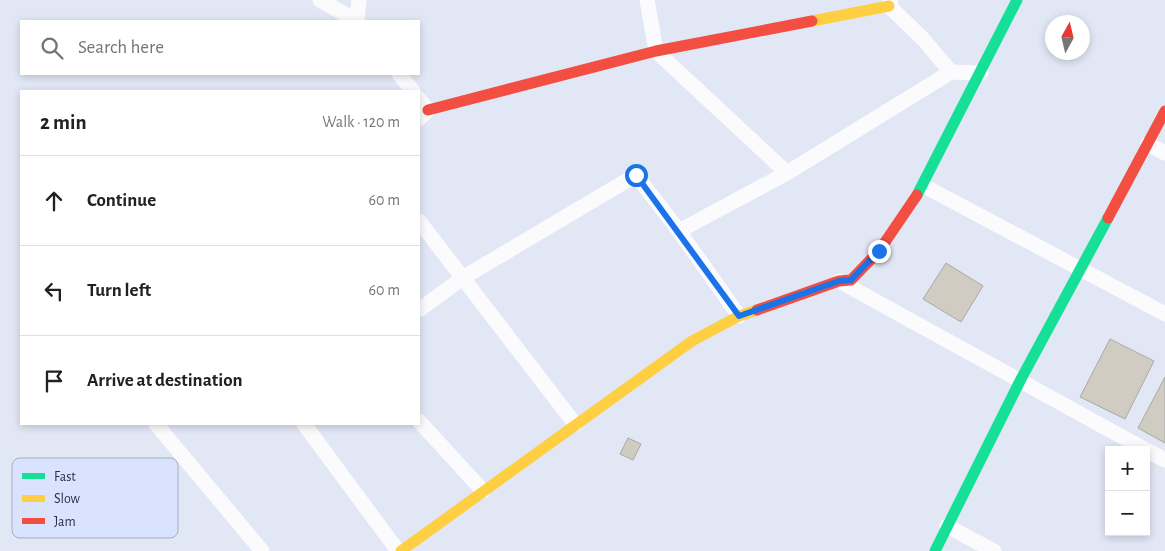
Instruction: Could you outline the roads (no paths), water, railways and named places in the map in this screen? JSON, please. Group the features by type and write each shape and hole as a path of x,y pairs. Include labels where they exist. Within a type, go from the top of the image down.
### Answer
{"street":[{"path":"320,0 355,20"},
{"path":"357,20 359,0"},
{"path":"647,0 656,51 787,173"},
{"path":"305,425 399,551 692,340 739,316 839,281 851,280 879,251 924,186 1017,0"},
{"path":"422,109 656,51 890,3 923,38 951,72"},
{"path":"679,231 787,173 951,72 981,73"},
{"path":"400,75 412,90"},
{"path":"935,551 1021,379 1165,111"},
{"path":"1148,144 1165,153"},
{"path":"420,309 464,277 636,175 679,231 739,316"},
{"path":"924,186 1165,314"},
{"path":"420,222 464,277 575,424"},
{"path":"839,281 1021,379 1139,446"},
{"path":"420,422 483,491"},
{"path":"157,425 262,551"},
{"path":"1150,452 1165,460"},
{"path":"947,526 994,551"}]}
